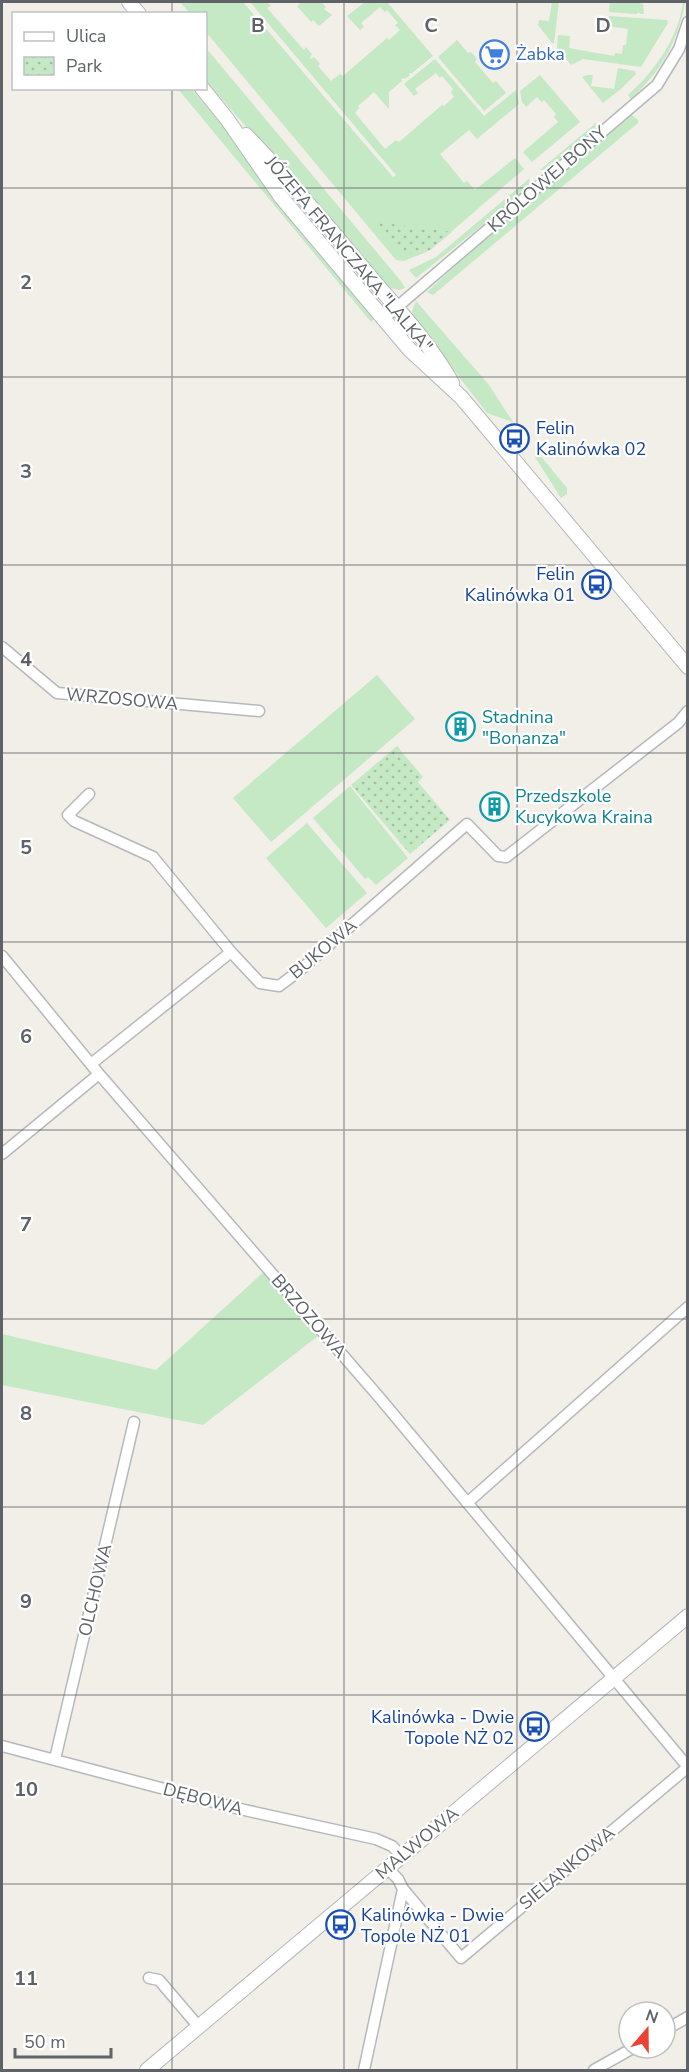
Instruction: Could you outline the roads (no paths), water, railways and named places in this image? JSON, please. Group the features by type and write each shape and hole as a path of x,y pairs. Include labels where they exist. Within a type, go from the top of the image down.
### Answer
{"street":[{"name":"KRÓLOWEJ BONY","path":"383,319 657,85 680,49 687,22"},
{"name":"JÓZEFA FRANCZAKA \"LALKA\"","path":"204,90 227,119 281,197 383,319 409,349 461,397 687,668"},
{"name":"JÓZEFA FRANCZAKA \"LALKA\"","path":"227,119 241,130 293,184 396,308 446,372 461,397"},
{"name":"WRZOSOWA","path":"2,647 57,693 259,711"},
{"name":"BUKOWA","path":"89,794 68,815 74,821 153,857 231,952 260,983 279,986 467,824 498,856 506,857 678,723 687,711"},
{"path":"91,1064 231,952"},
{"name":"BRZOZOWA","path":"2,956 99,1074 379,1397 687,1767"},
{"path":"2,1154 99,1074"},
{"path":"467,1503 687,1307"},
{"name":"OLCHOWA","path":"55,1759 134,1422"},
{"name":"MALWOWA","path":"147,2070 687,1616"},
{"name":"DĘBOWA","path":"2,1746 240,1809 376,1839 392,1846 402,1856"},
{"name":"SIELANKOWA","path":"403,1889 461,1958 687,1767"},
{"path":"364,2070 403,1889 398,1879 387,1868"},
{"path":"149,1978 159,1980 199,2027"},
{"path":"594,2070 617,2057"}],"place":[{"name":"Żabka","path":"495,54"},
{"name":"Felin Kalinówka 02","path":"515,438"},
{"name":"Felin Kalinówka 01","path":"596,584"},
{"name":"Stadnina \"Bonanza\"","path":"461,727"},
{"name":"Przedszkole Kucykowa Kraina","path":"494,806"},
{"name":"Kalinówka - Dwie Topole NŻ 02","path":"535,1727"},
{"name":"Kalinówka - Dwie Topole NŻ 01","path":"340,1925"}]}
